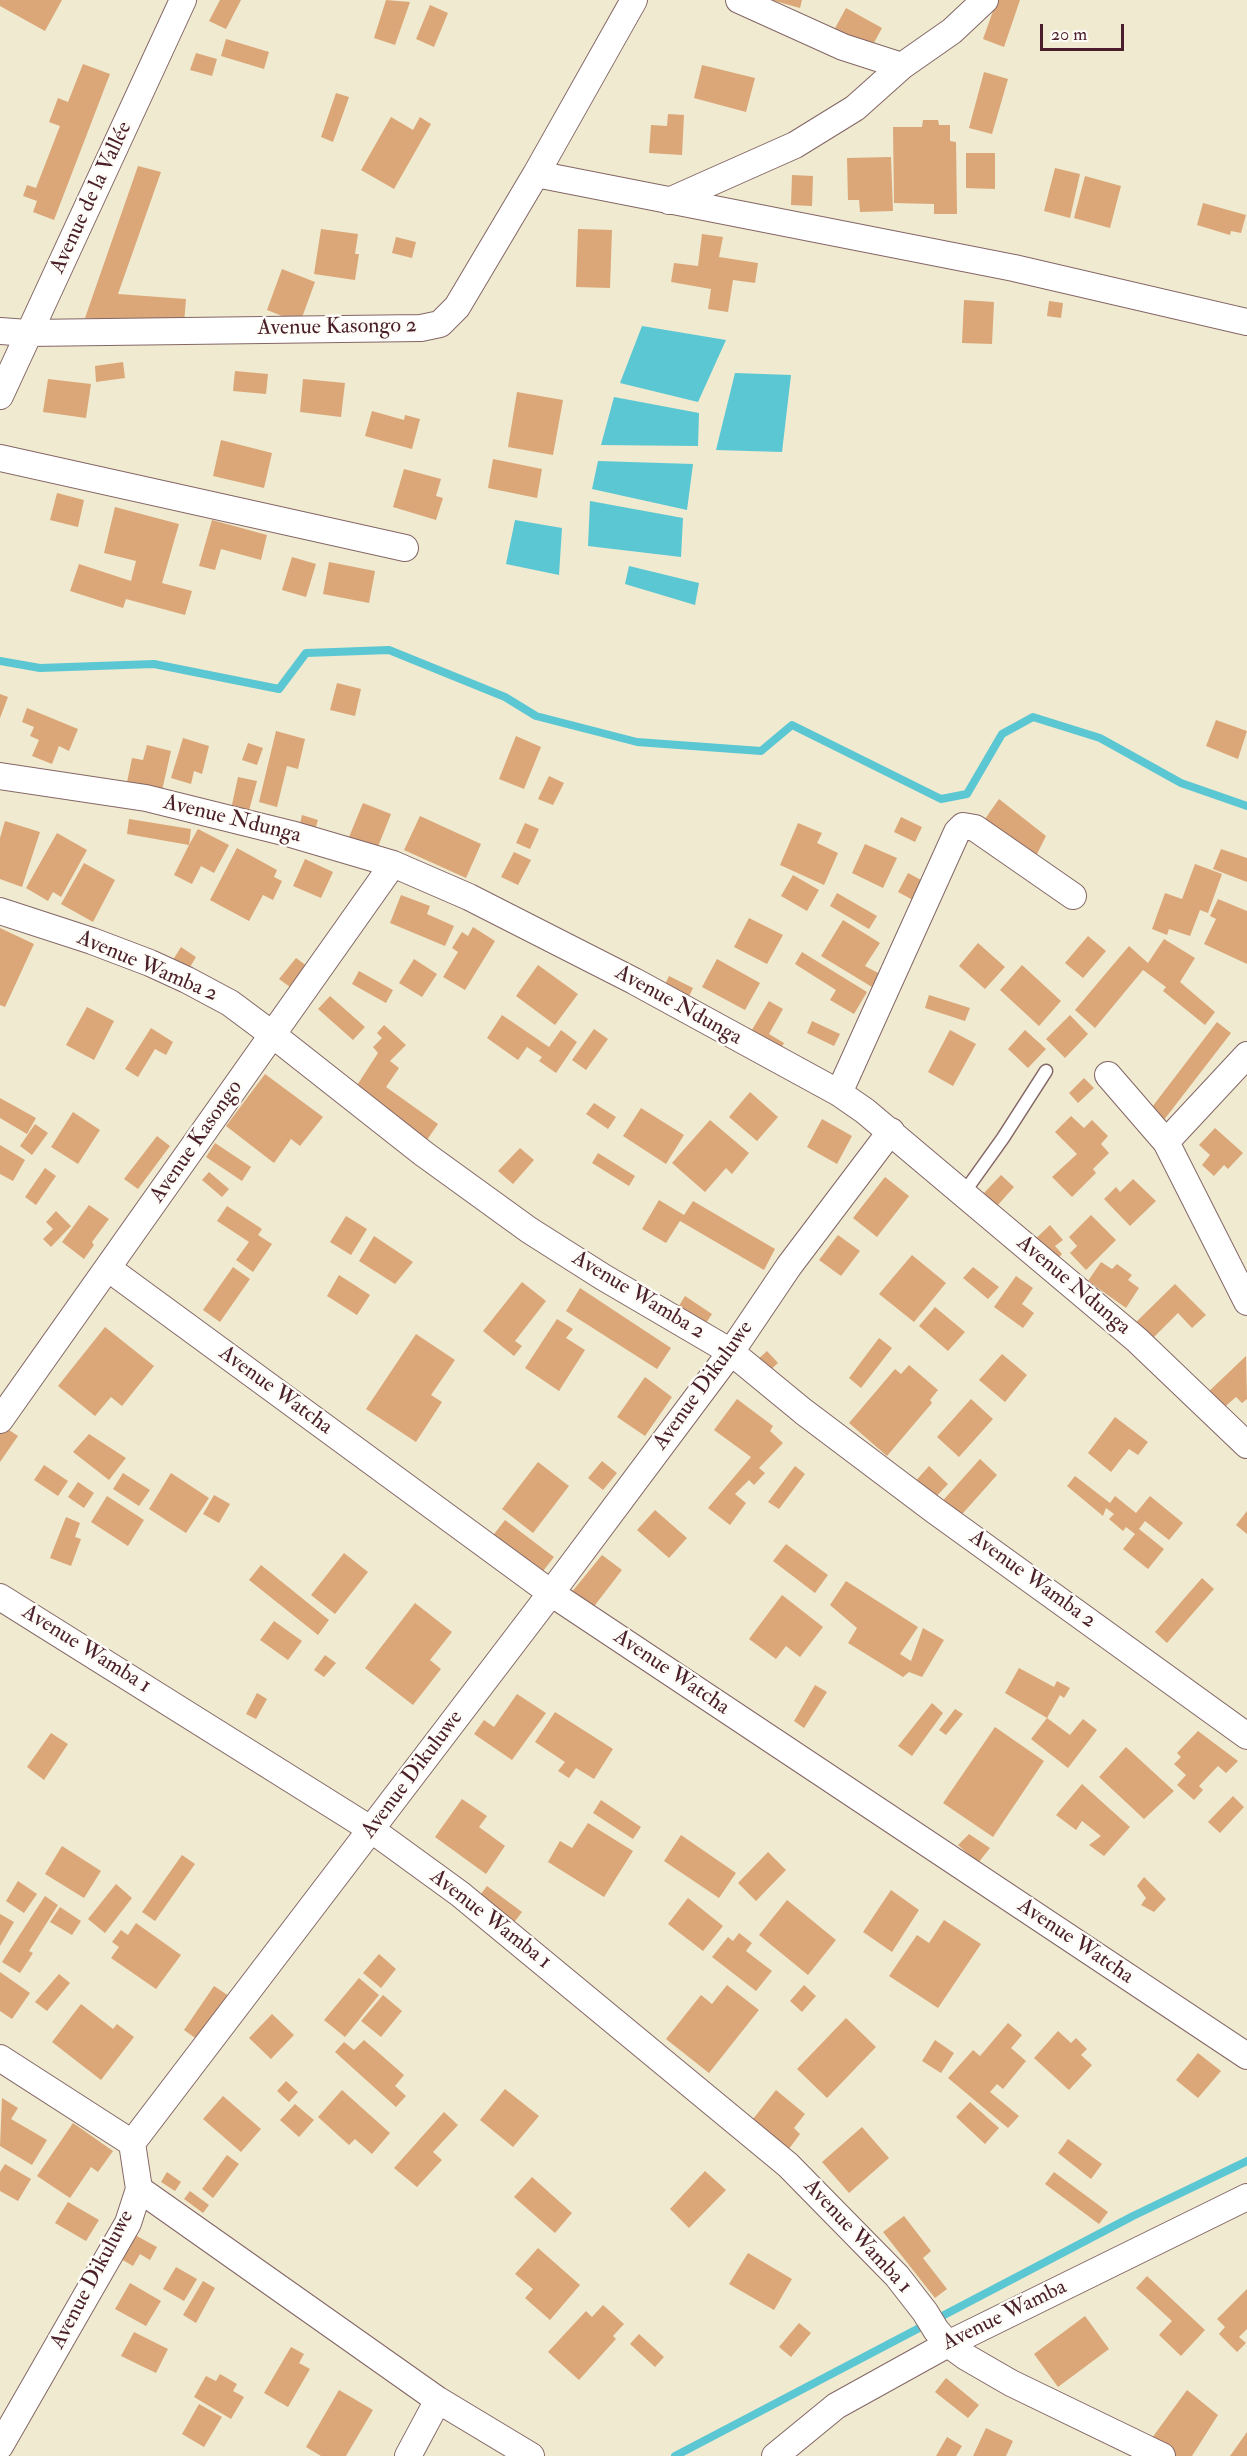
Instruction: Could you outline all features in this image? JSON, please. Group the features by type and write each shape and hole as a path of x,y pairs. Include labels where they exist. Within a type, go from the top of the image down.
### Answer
{"street":[{"name":"Avenue de la Vallée","path":"0,396 183,0"},
{"name":"Avenue Kasongo 2","path":"0,331 28,333 421,328 440,324 457,307 536,174 634,0"},
{"path":"739,0 843,47 902,66"},
{"path":"669,201 795,145 855,108 902,66 952,31 985,0"},
{"path":"536,174 1014,268 1247,322"},
{"path":"0,458 405,548"},
{"name":"Avenue Ndunga","path":"0,776 146,798 291,834 393,864 469,897 634,981 839,1094 891,1131 1137,1340 1247,1445"},
{"path":"839,1094 957,832 963,826 975,828 1073,896"},
{"name":"Avenue Kasongo","path":"0,1420 109,1269 393,864"},
{"name":"Avenue Wamba 2","path":"0,911 92,941 187,980 230,1004 424,1154 529,1230 603,1277 731,1352 804,1412 925,1503 1247,1736"},
{"path":"1166,1142 1242,1071"},
{"path":"1108,1075 1166,1142 1247,1302"},
{"name":"Avenue Dikuluwe","path":"0,2446 128,2223 139,2189 132,2143 551,1593 731,1352 789,1266 891,1131"},
{"name":"Avenue Watcha","path":"109,1269 551,1593 1247,2056"},
{"name":"Avenue Wamba 1","path":"0,1597 372,1830 469,1901 788,2165 874,2251 937,2329 966,2357 1002,2378 1162,2456"},
{"path":"0,2058 132,2143"},
{"path":"139,2189 438,2400 531,2456"},
{"name":"Avenue Wamba","path":"775,2456 937,2329 1247,2197"},
{"path":"408,2456 438,2400"}],"lane":[{"path":"963,1194 1003,1138 1046,1071"}],"water":[{"path":"642,326 726,340 698,402 620,383"},
{"path":"735,373 791,375 782,452 716,450"},
{"path":"614,397 699,413 698,446 601,445"},
{"path":"598,461 693,464 687,510 592,489"},
{"path":"590,501 683,518 681,557 588,546"},
{"path":"515,520 562,528 559,575 506,564"},
{"path":"629,566 699,583 695,605 625,584"}],"building":[{"path":"0,0 62,0 45,31 0,6"},
{"path":"220,0 241,0 226,29 209,21"},
{"path":"386,0 410,2 395,45 374,38"},
{"path":"771,0 802,0 800,8"},
{"path":"997,0 1020,0 1004,47 983,39"},
{"path":"430,5 448,13 434,47 416,39"},
{"path":"846,8 882,28 869,52 833,32"},
{"path":"226,39 269,52 264,69 221,56"},
{"path":"196,53 217,59 212,76 190,70"},
{"path":"83,64 110,74 54,220 33,212 37,201 23,196 27,185 36,188 60,126 49,122 58,98 68,102"},
{"path":"702,65 755,78 746,112 694,98"},
{"path":"984,72 1008,79 992,134 969,128"},
{"path":"336,93 349,97 333,142 321,137"},
{"path":"668,114 684,115 682,155 649,153 651,125 667,126"},
{"path":"391,117 413,130 420,117 431,124 394,189 361,170"},
{"path":"923,120 938,120 939,125 950,125 950,141 956,142 957,214 934,214 934,204 894,203 893,127 922,127"},
{"path":"966,153 995,153 995,189 966,188"},
{"path":"891,157 893,211 860,212 859,200 848,200 847,158"},
{"path":"138,166 161,172 118,294 186,299 184,324 85,318"},
{"path":"1055,168 1080,174 1070,218 1044,211"},
{"path":"792,175 813,176 812,206 791,205"},
{"path":"1085,176 1121,186 1110,228 1074,218"},
{"path":"1203,203 1246,215 1241,233 1231,231 1230,235 1197,225"},
{"path":"321,229 358,234 355,254 359,254 355,280 314,274"},
{"path":"578,229 612,230 610,288 576,287"},
{"path":"702,234 723,237 719,257 758,263 755,283 733,280 728,312 708,309 711,289 671,282 674,263 698,266"},
{"path":"396,237 416,242 412,258 392,253"},
{"path":"282,269 315,282 300,323 267,310"},
{"path":"964,300 994,302 992,344 962,343"},
{"path":"1049,301 1063,303 1061,318 1047,316"},
{"path":"123,362 125,378 96,382 95,366"},
{"path":"235,371 268,374 266,394 233,391"},
{"path":"48,379 91,384 86,418 43,412"},
{"path":"303,379 345,383 341,417 300,412"},
{"path":"517,392 563,400 553,455 508,447"},
{"path":"372,411 404,420 405,415 420,419 412,449 365,436"},
{"path":"221,440 272,453 264,488 213,476"},
{"path":"493,459 542,469 537,498 488,488"},
{"path":"404,469 441,479 436,496 443,498 436,520 393,507"},
{"path":"57,493 84,500 78,527 50,520"},
{"path":"115,507 179,524 162,583 192,591 185,615 126,599 123,608 70,591 79,564 131,581 136,561 104,553"},
{"path":"212,520 267,535 261,560 221,549 215,570 199,566"},
{"path":"292,557 316,564 306,597 282,590"},
{"path":"329,562 375,571 369,603 323,594"},
{"path":"337,683 361,689 355,716 330,710"},
{"path":"0,694 8,697 0,718"},
{"path":"27,708 78,729 69,751 59,746 52,764 32,756 39,740 30,736 34,727 22,722"},
{"path":"1216,720 1247,731 1238,759 1206,746"},
{"path":"276,731 305,739 298,769 287,766 277,807 259,802"},
{"path":"516,736 541,747 524,789 499,779"},
{"path":"183,738 209,746 202,774 194,771 191,784 171,778"},
{"path":"248,743 263,748 257,765 242,760"},
{"path":"147,745 171,751 161,795 126,787 132,758 143,760"},
{"path":"549,776 564,783 553,805 538,799"},
{"path":"238,777 257,781 247,818 230,814"},
{"path":"999,799 1046,836 1031,866 980,826"},
{"path":"363,803 391,814 377,849 349,837"},
{"path":"302,815 318,820 314,833 299,828"},
{"path":"420,816 481,844 466,878 404,850"},
{"path":"901,817 922,827 915,842 894,832"},
{"path":"129,819 191,829 189,845 127,834"},
{"path":"5,821 40,832 22,887 0,879 0,838"},
{"path":"525,823 539,829 530,849 516,843"},
{"path":"798,823 822,833 817,843 838,853 824,885 780,865"},
{"path":"198,829 229,845 214,873 201,866 192,884 174,875"},
{"path":"57,833 87,850 61,897 53,892 48,901 26,888"},
{"path":"865,844 897,858 883,888 852,873"},
{"path":"237,848 277,870 274,877 282,881 273,900 263,895 249,921 210,900"},
{"path":"1221,849 1247,858 1247,882 1213,869"},
{"path":"514,852 531,860 518,885 501,877"},
{"path":"305,859 333,872 321,898 293,886"},
{"path":"84,863 115,880 93,922 61,904"},
{"path":"1195,864 1222,874 1208,913 1200,910 1190,936 1169,929 1167,935 1152,929 1165,893 1182,899"},
{"path":"908,873 923,881 913,900 898,892"},
{"path":"793,875 819,890 807,911 781,896"},
{"path":"837,893 877,916 869,929 830,906"},
{"path":"401,895 430,906 427,914 454,926 445,946 390,923"},
{"path":"1218,899 1247,911 1247,964 1204,944 1216,919 1210,916"},
{"path":"749,918 783,935 767,964 734,947"},
{"path":"843,920 880,943 865,966 880,974 872,987 821,956"},
{"path":"473,927 495,941 465,990 443,977 458,952 452,948 462,932 468,936"},
{"path":"0,928 34,944 5,1007 0,1005"},
{"path":"1088,936 1106,951 1083,978 1065,963"},
{"path":"1164,939 1195,958 1180,982 1215,1012 1205,1025 1163,991 1166,987 1143,970 1095,1028 1075,1010 1129,946 1148,963"},
{"path":"978,943 1005,967 985,989 959,966"},
{"path":"181,947 196,957 184,977 168,968"},
{"path":"802,952 867,992 854,1014 830,1000 836,990 795,964"},
{"path":"296,958 307,966 290,987 279,979"},
{"path":"414,959 437,974 422,997 399,983"},
{"path":"717,959 760,983 745,1010 702,987"},
{"path":"538,965 578,994 555,1025 516,996"},
{"path":"1022,965 1061,1001 1039,1026 1000,990"},
{"path":"359,971 393,990 386,1003 352,984"},
{"path":"669,976 693,988 685,1005 661,993"},
{"path":"929,995 970,1008 965,1021 925,1008"},
{"path":"330,996 365,1027 353,1040 318,1009"},
{"path":"769,1001 783,1009 769,1034 784,1043 776,1057 746,1040"},
{"path":"87,1007 114,1021 94,1060 66,1045"},
{"path":"502,1015 549,1047 561,1030 577,1042 556,1073 539,1061 542,1057 527,1047 518,1060 487,1038"},
{"path":"1070,1015 1088,1034 1065,1058 1046,1039"},
{"path":"812,1021 840,1034 834,1046 807,1033"},
{"path":"1217,1022 1231,1033 1160,1125 1146,1115"},
{"path":"384,1025 406,1045 390,1061 399,1068 386,1087 438,1124 422,1147 350,1096 378,1053 373,1047 382,1038 377,1033"},
{"path":"151,1028 173,1042 166,1055 155,1049 138,1077 125,1069"},
{"path":"594,1029 608,1039 586,1070 572,1060"},
{"path":"950,1030 976,1044 953,1086 928,1072"},
{"path":"1025,1030 1046,1049 1028,1068 1008,1049"},
{"path":"265,1074 323,1117 300,1146 291,1139 274,1163 226,1126"},
{"path":"1084,1078 1094,1088 1078,1103 1069,1093"},
{"path":"750,1092 778,1117 757,1141 729,1117"},
{"path":"0,1098 36,1118 27,1134 0,1118"},
{"path":"594,1103 616,1117 608,1129 586,1114"},
{"path":"641,1108 684,1135 666,1164 623,1136"},
{"path":"73,1112 100,1130 78,1164 51,1147"},
{"path":"1071,1116 1084,1128 1092,1120 1108,1136 1101,1144 1109,1153 1093,1169 1096,1173 1072,1197 1052,1177 1077,1154 1055,1132"},
{"path":"822,1119 852,1136 837,1164 807,1147"},
{"path":"710,1120 749,1153 732,1174 726,1168 705,1192 672,1163"},
{"path":"35,1124 48,1133 32,1155 20,1146"},
{"path":"1215,1128 1243,1153 1228,1169 1224,1165 1214,1176 1202,1165 1210,1155 1199,1145"},
{"path":"157,1136 170,1146 138,1189 124,1179"},
{"path":"215,1143 251,1167 242,1181 206,1157"},
{"path":"0,1145 25,1160 13,1181 0,1174"},
{"path":"520,1148 534,1160 513,1184 498,1171"},
{"path":"598,1153 635,1176 629,1186 592,1163"},
{"path":"45,1168 56,1176 36,1205 25,1197"},
{"path":"209,1172 229,1189 222,1197 202,1180"},
{"path":"1001,1175 1014,1187 997,1206 984,1193"},
{"path":"885,1177 909,1196 877,1237 853,1218"},
{"path":"1133,1179 1156,1201 1130,1226 1104,1199 1116,1187 1120,1192"},
{"path":"659,1200 684,1215 693,1201 775,1249 764,1270 680,1221 666,1243 642,1229"},
{"path":"89,1205 109,1219 92,1242 94,1245 84,1259 62,1242"},
{"path":"227,1206 262,1229 258,1235 272,1244 253,1272 236,1260 249,1242 217,1221"},
{"path":"56,1211 71,1226 51,1247 43,1239 53,1229 46,1222"},
{"path":"1091,1215 1116,1240 1086,1270 1070,1253 1077,1246 1069,1237"},
{"path":"346,1216 367,1229 351,1255 330,1242"},
{"path":"1050,1225 1063,1240 1055,1246 1062,1254 1050,1266 1030,1244"},
{"path":"838,1235 860,1251 841,1276 819,1260"},
{"path":"374,1236 413,1262 395,1284 359,1261"},
{"path":"912,1255 946,1283 914,1322 879,1294"},
{"path":"1101,1262 1112,1269 1117,1264 1132,1275 1128,1280 1139,1288 1126,1308 1088,1281"},
{"path":"233,1267 250,1279 220,1322 203,1310"},
{"path":"973,1267 999,1287 988,1299 963,1278"},
{"path":"339,1275 370,1295 357,1315 327,1296"},
{"path":"1016,1276 1033,1288 1022,1304 1034,1313 1023,1328 994,1307"},
{"path":"522,1282 546,1301 515,1341 522,1346 514,1356 483,1331"},
{"path":"1175,1284 1206,1315 1192,1328 1178,1313 1149,1342 1133,1325"},
{"path":"580,1288 671,1348 657,1369 566,1311"},
{"path":"685,1296 712,1314 704,1326 677,1309"},
{"path":"935,1307 965,1332 948,1351 919,1326"},
{"path":"557,1319 573,1329 566,1338 585,1350 559,1391 525,1368"},
{"path":"105,1327 154,1366 122,1406 111,1397 95,1416 58,1386"},
{"path":"416,1334 455,1360 431,1395 442,1402 416,1442 366,1409"},
{"path":"879,1338 892,1348 861,1388 849,1378"},
{"path":"767,1351 778,1363 767,1373 756,1361"},
{"path":"1002,1354 1027,1375 1005,1402 979,1380"},
{"path":"1246,1356 1247,1399 1242,1403 1236,1397 1220,1411 1205,1395"},
{"path":"909,1365 938,1390 930,1400 932,1403 887,1456 849,1423 895,1369 901,1374"},
{"path":"645,1377 672,1397 645,1436 617,1417"},
{"path":"737,1399 773,1426 770,1431 783,1443 759,1468 765,1473 754,1485 749,1480 735,1494 746,1503 730,1525 708,1508 751,1457 714,1430"},
{"path":"971,1399 993,1419 959,1457 937,1437"},
{"path":"1115,1417 1148,1442 1138,1455 1129,1449 1111,1472 1088,1453"},
{"path":"3,1426 18,1436 0,1462 0,1430"},
{"path":"89,1434 126,1458 109,1480 73,1452"},
{"path":"980,1459 997,1475 956,1521 938,1506"},
{"path":"602,1461 617,1473 603,1490 588,1478"},
{"path":"538,1462 569,1486 533,1533 502,1509"},
{"path":"44,1465 68,1481 58,1496 34,1480"},
{"path":"795,1466 805,1474 779,1509 768,1502"},
{"path":"929,1466 948,1484 932,1501 913,1484"},
{"path":"123,1473 150,1490 139,1506 113,1489"},
{"path":"171,1473 209,1498 186,1533 149,1509"},
{"path":"1075,1476 1110,1503 1115,1496 1136,1513 1150,1496 1183,1523 1169,1540 1145,1521 1139,1529 1164,1549 1148,1569 1123,1549 1135,1534 1126,1527 1123,1531 1109,1519 1114,1514 1106,1508 1103,1516 1067,1486"},
{"path":"78,1482 94,1493 84,1508 68,1497"},
{"path":"214,1495 230,1504 219,1523 203,1514"},
{"path":"107,1496 144,1520 128,1546 91,1522"},
{"path":"655,1510 687,1538 669,1558 637,1530"},
{"path":"1247,1511 1247,1534 1236,1525"},
{"path":"66,1517 80,1523 75,1537 81,1539 71,1566 50,1558"},
{"path":"505,1520 554,1557 540,1575 491,1538"},
{"path":"786,1544 828,1575 815,1593 773,1561"},
{"path":"344,1553 368,1572 335,1614 311,1595"},
{"path":"602,1555 622,1570 592,1609 571,1593"},
{"path":"261,1565 329,1620 318,1635 249,1580"},
{"path":"1202,1578 1214,1589 1167,1643 1155,1632"},
{"path":"846,1581 918,1627 900,1654 911,1661 923,1628 944,1640 922,1677 909,1672 903,1677 848,1643 857,1628 830,1605"},
{"path":"782,1595 823,1627 800,1657 786,1646 776,1659 749,1639"},
{"path":"415,1603 452,1632 430,1660 441,1669 413,1705 365,1668"},
{"path":"274,1621 302,1641 288,1660 260,1640"},
{"path":"325,1655 336,1663 324,1677 314,1670"},
{"path":"1019,1668 1054,1687 1057,1681 1070,1688 1064,1698 1060,1695 1047,1718 1005,1693"},
{"path":"815,1685 827,1692 804,1728 794,1721"},
{"path":"257,1693 267,1699 256,1719 246,1714"},
{"path":"517,1694 546,1713 512,1760 474,1734 484,1720 494,1727"},
{"path":"932,1703 943,1713 912,1756 898,1746"},
{"path":"955,1709 963,1714 946,1735 939,1730"},
{"path":"555,1712 613,1749 594,1779 576,1768 569,1778 558,1771 565,1762 535,1742"},
{"path":"1047,1718 1070,1735 1083,1719 1097,1730 1068,1768 1031,1739"},
{"path":"995,1727 1044,1761 993,1837 943,1803"},
{"path":"1198,1731 1238,1761 1226,1773 1218,1766 1199,1786 1203,1790 1194,1800 1177,1785 1186,1775 1174,1764 1181,1757 1177,1753"},
{"path":"51,1733 68,1744 44,1780 27,1767"},
{"path":"1126,1747 1174,1791 1144,1819 1099,1777"},
{"path":"1082,1784 1130,1827 1104,1856 1089,1845 1101,1836 1082,1821 1076,1830 1056,1815"},
{"path":"1233,1796 1244,1807 1220,1833 1208,1822"},
{"path":"462,1799 487,1816 479,1827 505,1846 486,1874 435,1837"},
{"path":"601,1800 641,1827 633,1839 593,1813"},
{"path":"588,1823 633,1851 604,1897 548,1862 560,1841 572,1848"},
{"path":"969,1834 990,1848 978,1863 958,1845"},
{"path":"681,1835 736,1873 719,1898 664,1861"},
{"path":"62,1846 101,1871 84,1898 45,1874"},
{"path":"768,1852 786,1870 756,1901 738,1883"},
{"path":"182,1855 195,1864 155,1921 142,1912"},
{"path":"1144,1877 1166,1899 1154,1912 1141,1905 1146,1898 1137,1886"},
{"path":"18,1881 37,1894 24,1913 6,1901"},
{"path":"116,1884 132,1898 105,1933 88,1919"},
{"path":"487,1886 522,1912 512,1925 477,1899"},
{"path":"891,1890 919,1910 892,1952 863,1932"},
{"path":"45,1896 58,1905 29,1951 33,1953 20,1973 2,1962"},
{"path":"688,1898 723,1926 703,1951 668,1924"},
{"path":"787,1900 836,1940 808,1975 759,1935"},
{"path":"60,1907 81,1921 72,1935 50,1922"},
{"path":"0,1914 14,1922 0,1946"},
{"path":"944,1920 981,1944 938,2008 889,1976 917,1935 929,1943"},
{"path":"136,1923 181,1955 156,1989 111,1958 119,1947 112,1942 121,1930 128,1935"},
{"path":"739,1933 752,1943 746,1951 772,1971 756,1991 712,1957 728,1937 733,1941"},
{"path":"379,1954 396,1969 381,1988 363,1973"},
{"path":"0,1972 30,1993 12,2019 0,2011"},
{"path":"59,1974 70,1983 47,2011 35,2002"},
{"path":"359,1978 379,1995 345,2037 324,2020"},
{"path":"727,1985 759,2010 709,2073 666,2039 701,1995 712,2004"},
{"path":"804,1985 816,1996 802,2012 790,2001"},
{"path":"214,1986 232,1998 201,2042 184,2030"},
{"path":"383,1995 402,2011 381,2037 361,2021"},
{"path":"81,2004 113,2029 117,2024 134,2037 101,2080 52,2042"},
{"path":"272,2014 294,2035 271,2059 249,2038"},
{"path":"846,2018 876,2047 827,2098 797,2069"},
{"path":"1008,2023 1022,2035 1011,2048 1026,2061 1003,2089 997,2084 990,2092 1019,2116 1008,2128 948,2078 973,2050 980,2056"},
{"path":"1058,2031 1071,2043 1076,2038 1087,2049 1081,2055 1092,2065 1069,2090 1034,2058"},
{"path":"364,2040 404,2075 395,2086 406,2096 396,2107 335,2052 344,2042 354,2050"},
{"path":"935,2040 954,2053 941,2073 922,2061"},
{"path":"1198,2053 1221,2071 1198,2098 1176,2080"},
{"path":"286,2081 298,2092 289,2102 277,2091"},
{"path":"505,2089 539,2116 513,2147 480,2120"},
{"path":"342,2090 390,2133 372,2154 355,2139 349,2145 318,2117"},
{"path":"776,2090 805,2114 794,2128 800,2134 789,2149 753,2119"},
{"path":"223,2096 261,2129 241,2152 203,2119"},
{"path":"2,2098 18,2108 11,2119 47,2140 32,2165 0,2146"},
{"path":"970,2102 999,2128 985,2144 956,2117"},
{"path":"295,2104 314,2120 299,2137 280,2120"},
{"path":"444,2112 458,2125 433,2152 442,2160 417,2187 394,2168"},
{"path":"73,2123 113,2151 98,2172 91,2167 70,2198 37,2176"},
{"path":"862,2127 889,2158 849,2193 822,2162"},
{"path":"1068,2139 1102,2164 1091,2179 1058,2153"},
{"path":"227,2155 239,2164 213,2198 202,2189"},
{"path":"5,2164 31,2179 18,2201 0,2191 0,2172"},
{"path":"705,2171 726,2190 689,2228 670,2209"},
{"path":"167,2172 181,2182 175,2191 161,2182"},
{"path":"1054,2172 1108,2212 1099,2224 1045,2184"},
{"path":"532,2177 572,2213 555,2233 514,2197"},
{"path":"190,2191 209,2205 203,2213 184,2199"},
{"path":"68,2202 99,2220 86,2241 55,2223"},
{"path":"904,2216 931,2251 923,2258 947,2289 935,2298 883,2232"},
{"path":"135,2235 157,2247 150,2260 140,2254 133,2266 121,2259"},
{"path":"538,2248 580,2285 550,2320 525,2298 533,2289 515,2274"},
{"path":"748,2253 792,2279 774,2310 729,2284"},
{"path":"176,2267 197,2279 184,2301 163,2289"},
{"path":"1147,2276 1205,2330 1181,2356 1159,2335 1172,2321 1136,2288"},
{"path":"203,2281 215,2288 196,2323 183,2315"},
{"path":"130,2283 161,2301 146,2326 115,2309"},
{"path":"1247,2289 1247,2329 1239,2337 1246,2343 1237,2352 1219,2334 1225,2327 1217,2319"},
{"path":"603,2305 624,2324 613,2336 616,2339 579,2380 548,2352 586,2311 592,2317"},
{"path":"1085,2316 1109,2349 1058,2387 1034,2354"},
{"path":"799,2323 811,2333 791,2357 779,2347"},
{"path":"134,2332 168,2349 156,2373 121,2356"},
{"path":"639,2334 664,2357 655,2367 630,2344"},
{"path":"291,2347 304,2354 299,2363 310,2369 288,2407 264,2393"},
{"path":"220,2374 237,2384 233,2391 244,2397 231,2419 194,2397 206,2376 216,2381"},
{"path":"946,2378 979,2405 968,2418 935,2392"},
{"path":"339,2390 373,2410 346,2456 321,2456 306,2447"},
{"path":"1187,2390 1218,2415 1192,2456 1174,2456 1149,2442"},
{"path":"199,2404 222,2417 204,2447 182,2434"},
{"path":"986,2428 1013,2441 1006,2456 973,2456"},
{"path":"1247,2432 1247,2456 1230,2456"},
{"path":"947,2437 962,2446 956,2456 936,2456"}],"waterway":[{"path":"0,661 40,668 154,664 279,689 306,653 389,650 505,697 536,716 637,742 761,751 792,725 941,799 967,794 1002,734 1033,717 1100,738 1181,783 1247,806"},
{"path":"675,2456 1133,2216 1247,2161"}]}
